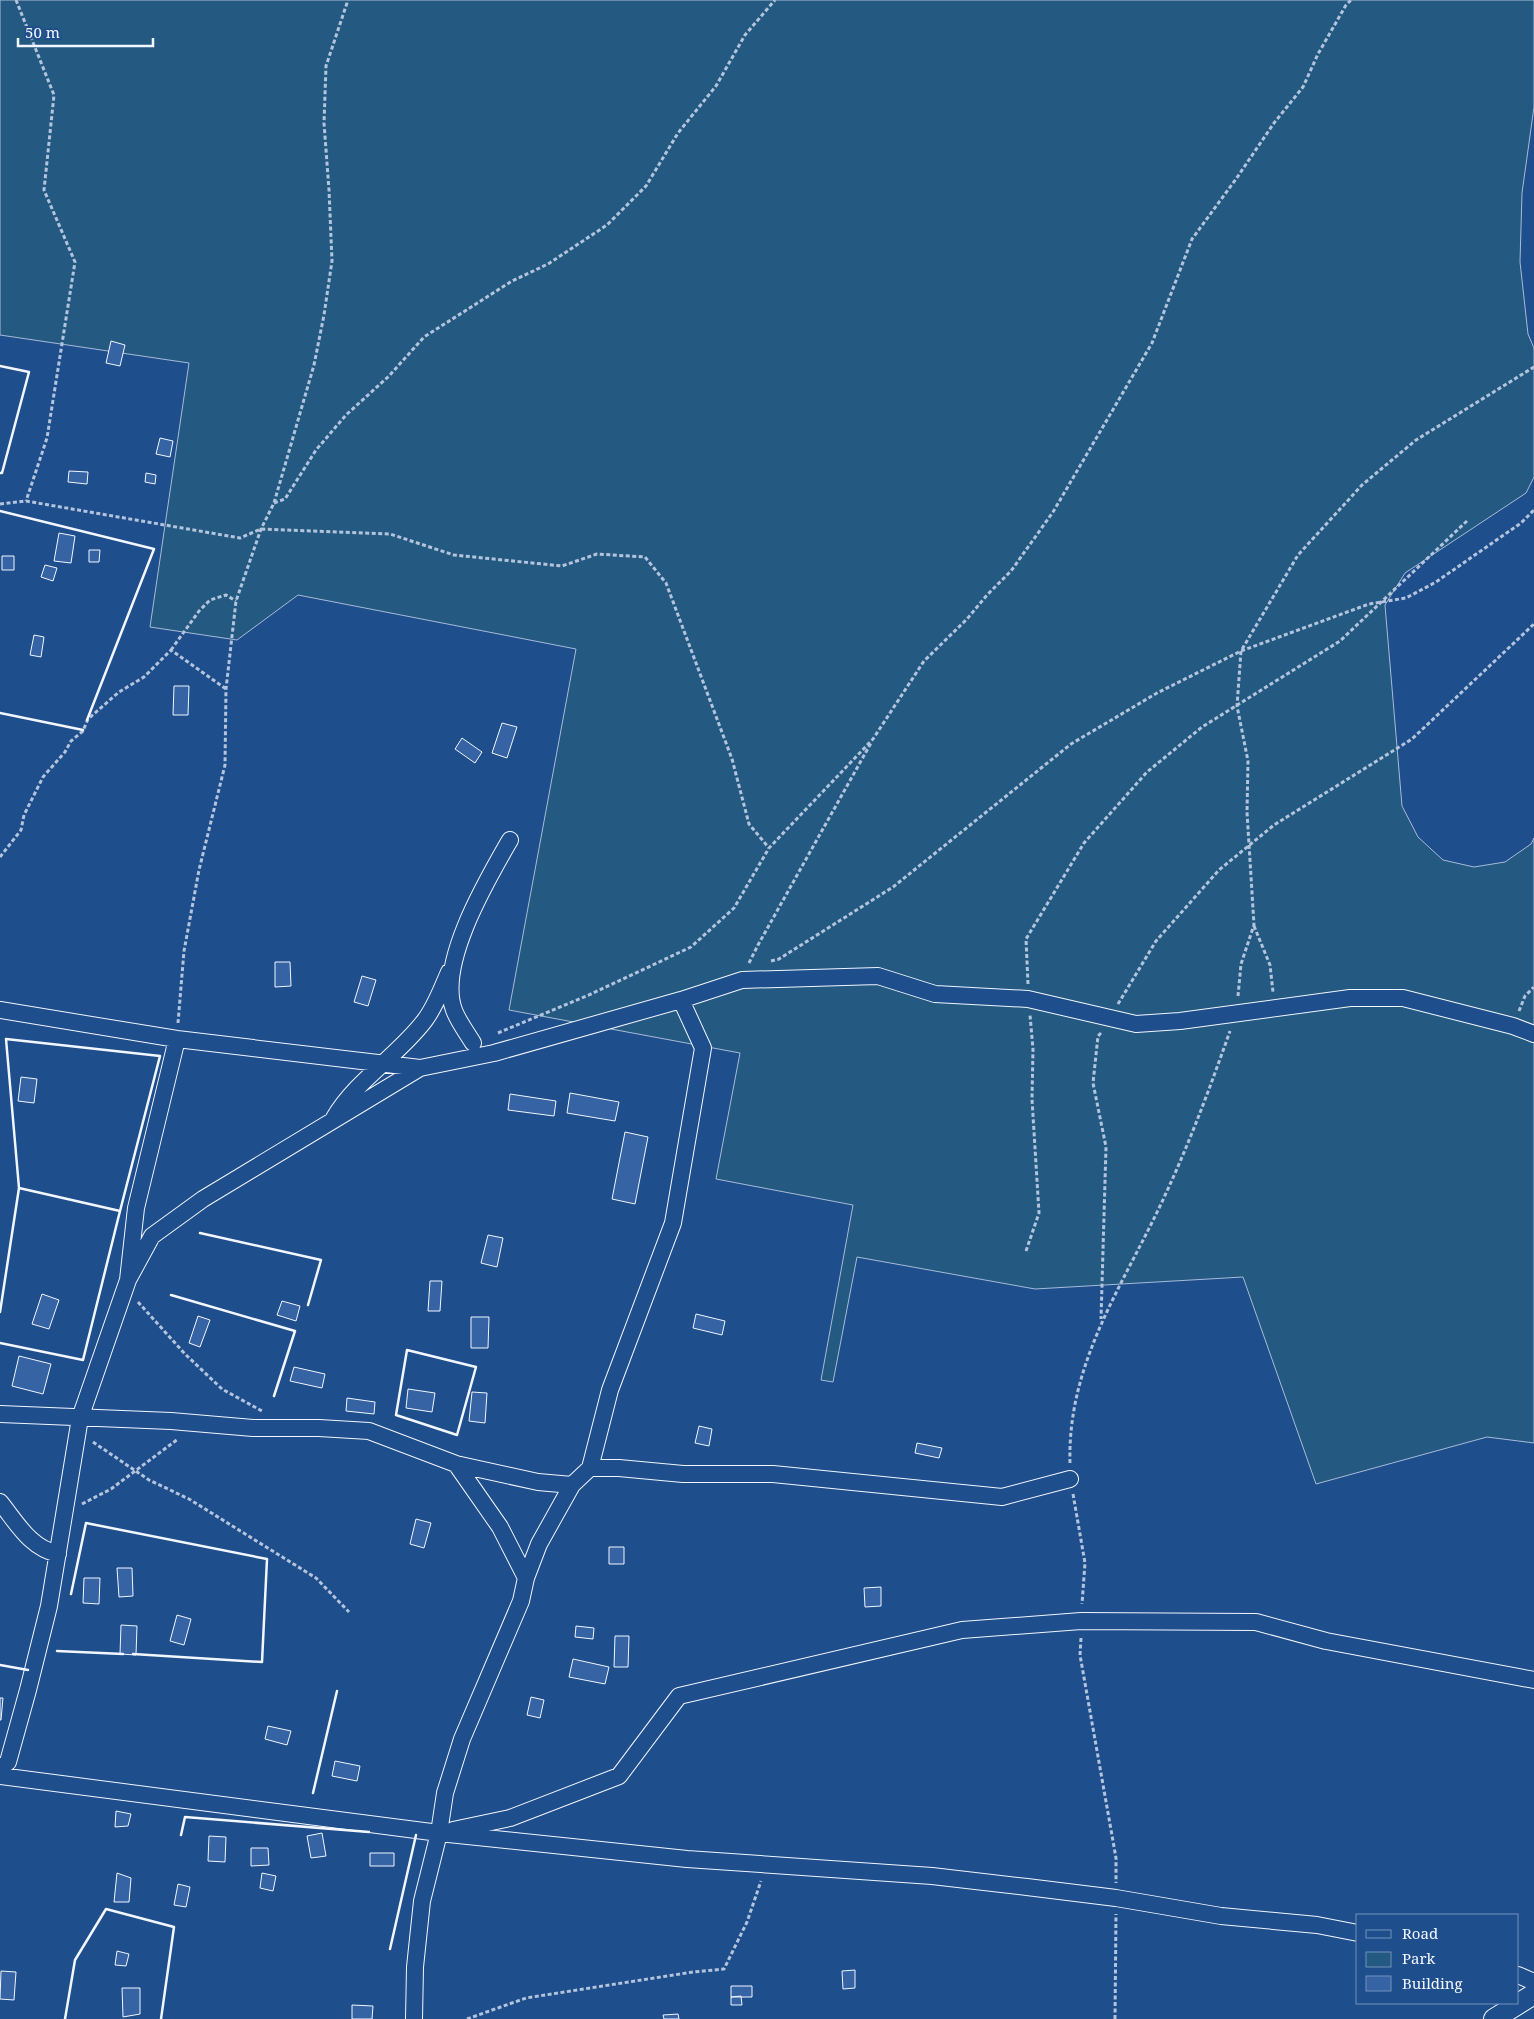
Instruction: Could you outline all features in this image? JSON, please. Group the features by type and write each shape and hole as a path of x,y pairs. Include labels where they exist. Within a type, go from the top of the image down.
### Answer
{"street":[{"path":"333,1121 344,1101 426,1020 452,966 466,927 487,880 510,840"},
{"path":"452,966 450,985 454,1012 473,1043"},
{"path":"0,1010 177,1039 420,1068 494,1053 681,1000 742,980 878,976 935,994 1028,999 1136,1024 1180,1021 1350,998 1403,998 1512,1026 1534,1034"},
{"path":"414,2019 416,1967 422,1901 439,1833 445,1793 462,1739 508,1634 539,1544 572,1485 590,1468 610,1390 674,1223 703,1048 681,1000"},
{"path":"129,1278 136,1208 177,1039"},
{"path":"0,1768 8,1762 49,1606 79,1425 129,1278 152,1236 203,1199 420,1068"},
{"path":"0,1414 79,1425 171,1421 253,1428 319,1428 369,1431 456,1464 538,1482 572,1485"},
{"path":"456,1464 500,1527 526,1578"},
{"path":"590,1468 619,1468 683,1474 773,1474 1002,1497 1070,1479"},
{"path":"0,1502 33,1544 45,1551 58,1554"},
{"path":"439,1833 510,1818 619,1776 679,1696 962,1630 1081,1621 1256,1622 1326,1641 1534,1680"},
{"path":"0,1776 439,1833 766,1866 932,1876 1116,1898 1221,1916 1317,1926 1356,1933"},
{"path":"1519,1975 1534,1982"},
{"path":"1519,2003 1534,1994"},
{"path":"1494,2019 1518,2004"}],"path":[{"path":"16,0 54,95 44,190 75,262 47,438 26,501"},
{"path":"177,1039 186,942 199,870 225,765 226,689 236,601 261,529 274,504 314,365 324,315 332,261 324,123 326,66 348,0"},
{"path":"274,504 285,499 316,450 346,415 389,376 424,337 512,281 548,264 607,225 646,186 678,132 716,86 745,35 775,0"},
{"path":"742,980 758,945 874,739 924,661 968,619 987,595 1011,571 1053,512 1152,343 1192,239 1274,123 1303,87 1318,54 1346,5 1351,0"},
{"path":"1274,1008 1270,965 1254,926 1247,812 1248,761 1237,706 1241,651 1298,555 1362,485 1416,440 1534,367"},
{"path":"0,504 26,501 240,538 261,529 390,534 454,555 562,566 596,554 644,557 666,583 732,760 749,824 769,848"},
{"path":"766,963 779,959 893,887 1070,744 1157,693 1241,651 1369,604 1406,598 1436,582 1521,523 1534,510"},
{"path":"1026,1251 1039,1213 1032,1100 1033,1049 1028,999 1026,938 1084,843 1147,772 1202,727 1340,642 1468,520"},
{"path":"0,857 22,830 24,815 43,778 65,752 71,741 83,731 88,719 119,692 144,677 172,650 199,611 210,600 226,595 236,601"},
{"path":"1101,1322 1104,1280 1102,1243 1106,1147 1093,1083 1098,1036 1156,941 1219,870 1274,825 1412,739 1534,624"},
{"path":"172,650 226,689"},
{"path":"473,1043 591,994 691,947 734,908 769,848 874,739"},
{"path":"1115,2019 1116,1858 1080,1655 1085,1563 1070,1479 1070,1444 1080,1380 1101,1322 1167,1190 1212,1083 1236,1014 1241,964 1254,926"},
{"path":"1512,1026 1525,996 1534,987"},
{"path":"129,1278 136,1300 185,1354 222,1389 292,1428"},
{"path":"79,1425 150,1480 196,1504 316,1578 349,1612"},
{"path":"64,1514 111,1489 183,1436"},
{"path":"467,2019 526,1998 724,1969 747,1922 766,1866"}],"green space":[{"path":"0,0 1534,0 1534,107 1522,193 1520,262 1528,334 1534,348 1534,477 1526,493 1405,573 1385,605 1402,806 1418,837 1443,860 1474,867 1505,862 1531,844 1534,838 1534,1443 1487,1437 1316,1484 1243,1277 1035,1289 857,1257 833,1382 821,1380 853,1205 716,1179 740,1053 509,1010 576,649 298,595 237,640 150,627 189,363 0,335"}],"building":[{"path":"111,341 125,345 120,366 106,363"},
{"path":"160,438 173,441 170,457 156,454"},
{"path":"69,471 88,472 87,484 68,482"},
{"path":"146,473 156,475 155,484 145,482"},
{"path":"59,533 75,536 71,563 54,561"},
{"path":"89,550 100,550 99,562 89,562"},
{"path":"2,556 14,556 14,570 2,570"},
{"path":"45,565 57,568 53,581 41,577"},
{"path":"34,635 44,637 41,657 30,655"},
{"path":"174,686 189,686 188,715 173,715"},
{"path":"502,723 517,727 507,758 492,753"},
{"path":"462,738 482,752 475,763 455,749"},
{"path":"275,962 290,962 291,986 275,987"},
{"path":"362,976 376,980 368,1006 354,1002"},
{"path":"21,1077 37,1079 34,1103 18,1101"},
{"path":"570,1093 619,1102 615,1121 567,1113"},
{"path":"510,1094 556,1101 554,1116 508,1110"},
{"path":"625,1132 648,1137 635,1204 612,1199"},
{"path":"488,1235 503,1238 497,1267 481,1263"},
{"path":"430,1281 442,1281 440,1311 428,1311"},
{"path":"42,1294 59,1300 49,1329 32,1324"},
{"path":"282,1301 300,1306 296,1321 277,1315"},
{"path":"696,1314 725,1321 722,1335 693,1328"},
{"path":"198,1316 210,1320 200,1347 189,1343"},
{"path":"471,1317 489,1317 488,1348 471,1348"},
{"path":"19,1356 51,1364 43,1394 12,1386"},
{"path":"294,1367 325,1374 322,1388 290,1381"},
{"path":"408,1389 435,1393 432,1412 406,1408"},
{"path":"472,1392 487,1393 485,1423 469,1421"},
{"path":"347,1398 375,1402 374,1414 346,1411"},
{"path":"699,1426 712,1429 709,1446 695,1443"},
{"path":"917,1443 942,1448 939,1458 915,1453"},
{"path":"416,1519 431,1523 424,1548 410,1544"},
{"path":"609,1547 624,1547 624,1564 609,1564"},
{"path":"117,1568 132,1568 133,1596 119,1597"},
{"path":"84,1578 100,1578 99,1604 83,1603"},
{"path":"881,1587 881,1606 865,1607 864,1588"},
{"path":"177,1615 191,1619 184,1645 170,1641"},
{"path":"121,1625 137,1626 136,1655 120,1654"},
{"path":"576,1626 594,1628 593,1639 575,1637"},
{"path":"615,1636 629,1636 628,1667 614,1667"},
{"path":"573,1659 609,1667 605,1684 569,1677"},
{"path":"531,1697 544,1700 540,1718 527,1715"},
{"path":"0,1698 3,1698 1,1720 0,1720"},
{"path":"268,1726 291,1731 287,1745 265,1739"},
{"path":"335,1761 360,1766 357,1781 332,1776"},
{"path":"116,1811 131,1814 128,1826 115,1827"},
{"path":"322,1833 326,1856 311,1858 307,1836"},
{"path":"209,1836 226,1837 225,1862 208,1861"},
{"path":"251,1848 268,1848 269,1865 251,1866"},
{"path":"370,1853 394,1853 394,1866 370,1866"},
{"path":"117,1873 131,1878 129,1902 114,1902"},
{"path":"262,1873 276,1876 273,1891 260,1888"},
{"path":"178,1884 190,1887 186,1907 174,1905"},
{"path":"117,1951 129,1954 126,1966 115,1965"},
{"path":"855,1970 855,1988 843,1989 842,1971"},
{"path":"1,1971 16,1972 14,2000 0,1999"},
{"path":"731,1986 752,1986 752,1997 731,1997"},
{"path":"122,1988 140,1988 140,2014 123,2017"},
{"path":"741,1996 742,2005 731,2005 731,1997"},
{"path":"352,2005 373,2006 372,2019 352,2019"},
{"path":"678,2014 679,2019 664,2019 663,2015"}],"wall":[{"path":"0,366 29,372 2,473 0,473"},
{"path":"0,511 154,549 87,720"},
{"path":"0,713 83,730"},
{"path":"6,1039 160,1056 120,1211 19,1188 6,1039"},
{"path":"0,1312 19,1188"},
{"path":"0,1343 83,1360 120,1211"},
{"path":"200,1233 321,1260 308,1305"},
{"path":"171,1295 295,1331 274,1396"},
{"path":"407,1350 476,1367 457,1435 396,1415 407,1350"},
{"path":"71,1594 86,1523 267,1559 262,1662 133,1654"},
{"path":"57,1651 123,1654"},
{"path":"0,1665 28,1670"},
{"path":"313,1793 337,1691"},
{"path":"181,1835 185,1817 369,1832"},
{"path":"390,1949 416,1835"},
{"path":"65,2019 75,1960 106,1909 174,1927 161,2019"}]}
